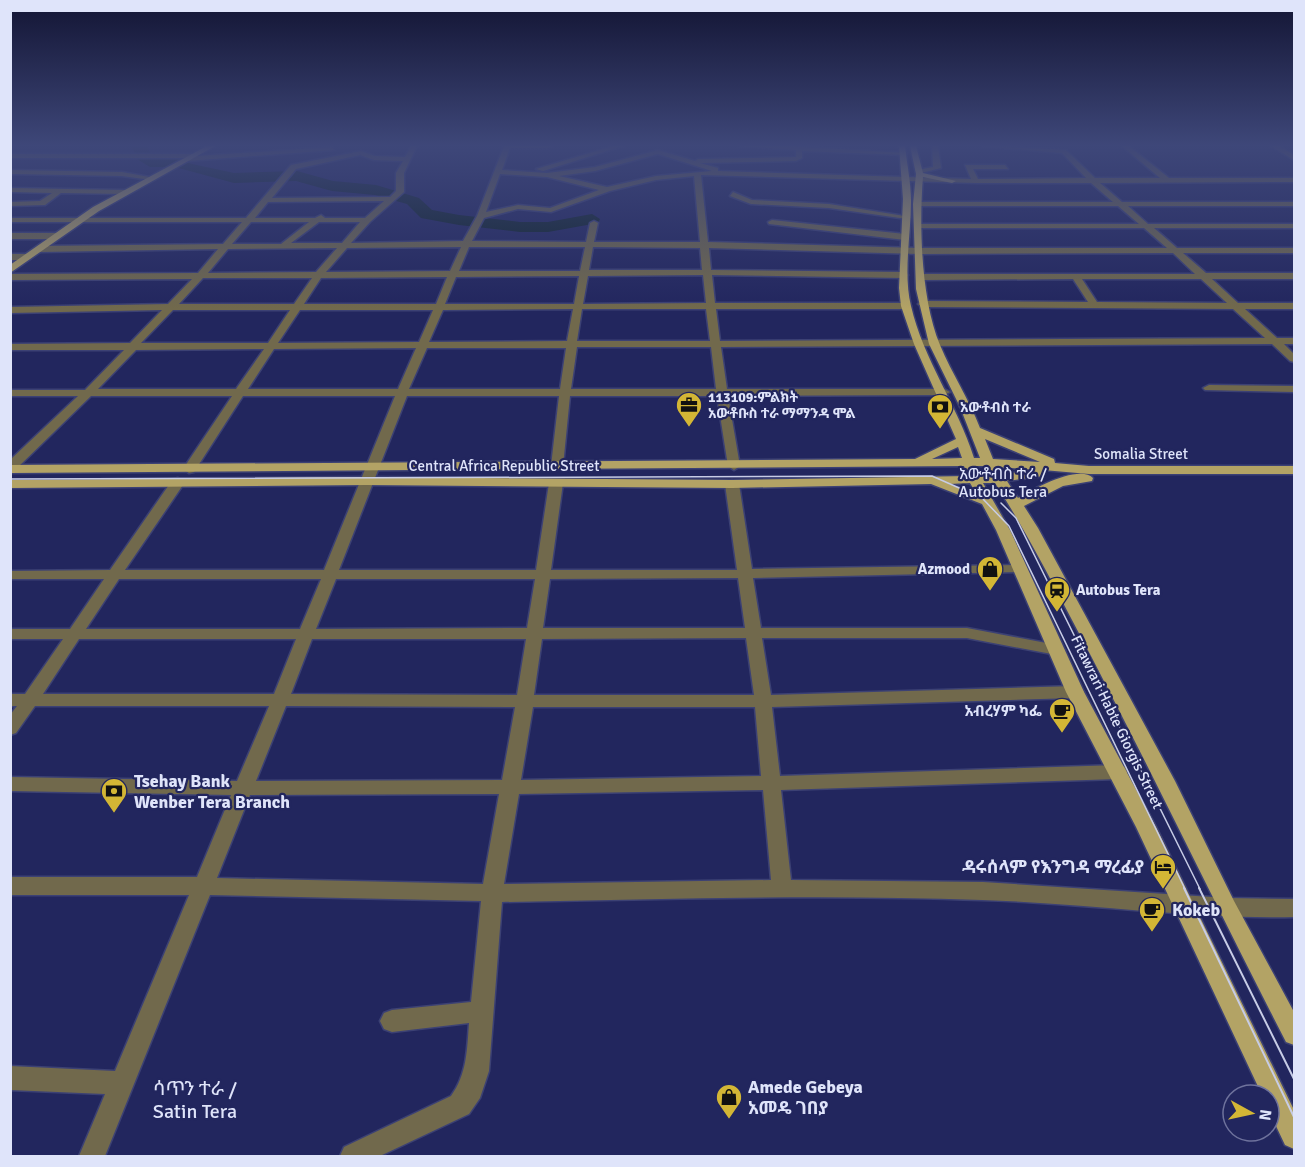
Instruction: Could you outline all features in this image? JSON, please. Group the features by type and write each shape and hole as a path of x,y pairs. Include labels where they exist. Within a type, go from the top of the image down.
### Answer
{"main road":[{"path":"10,270 78,221 111,200"},
{"name":"Fitawrari Habte Giorgis Street","path":"907,200 903,275 906,306 919,344 944,392 974,478 1020,568 1075,692 1118,772 1294,1136"},
{"path":"918,200 923,304 934,344 960,395 988,462 1031,528 1148,748 1227,907 1294,1034"},
{"path":"975,430 1026,454 1070,470"},
{"path":"910,463 962,441"},
{"name":"Central Africa Republic Street","path":"556,475 734,466 988,462"},
{"name":"Somalia Street","path":"988,462 1070,470 1294,470"},
{"name":"Central Africa Republic Street","path":"10,468 556,475 732,484 997,479 1070,470"},
{"name":"Central Africa Republic Street","path":"10,484 178,482 370,474"},
{"path":"1016,506 1051,486 1077,478 1294,476"},
{"path":"920,479 956,488 986,501"}],"street":[{"path":"10,204 42,203 46,200"},
{"path":"10,468 90,391 201,275 267,200"},
{"path":"284,245 320,219 330,200"},
{"path":"189,469 319,274 367,220 390,200"},
{"path":"92,1156 280,700 402,393 486,200"},
{"path":"479,219 521,207 549,210 576,200"},
{"path":"698,200 706,245 706,273 717,344 721,391 734,466"},
{"path":"748,200 829,206 907,217"},
{"path":"1115,200 1176,251 1294,359"},
{"path":"1243,200 1294,235"},
{"path":"917,204 1294,204"},
{"path":"787,217 905,233"},
{"path":"10,220 367,220"},
{"path":"772,222 905,233"},
{"path":"353,1156 460,1105 471,1089 477,1071 492,893 544,573 563,391 582,273 594,223"},
{"path":"920,226 1294,226"},
{"path":"10,236 57,236"},
{"path":"39,249 590,244 919,251 1294,250"},
{"path":"10,257 28,257"},
{"path":"10,277 582,273 903,275"},
{"path":"921,277 1294,276"},
{"path":"1076,277 1095,306"},
{"path":"923,304 1294,306"},
{"path":"10,310 169,307 906,306"},
{"path":"10,347 1294,341"},
{"path":"1209,388 1294,389"},
{"path":"10,393 90,391 238,393 944,392"},
{"path":"10,729 178,482"},
{"path":"732,484 763,701 782,889"},
{"path":"10,575 746,574 1020,568"},
{"path":"10,634 967,633 1057,650"},
{"path":"10,700 763,701 1075,692"},
{"path":"10,784 242,788 508,787 773,783 1118,772"},
{"path":"10,886 203,886 492,893 782,889 983,891 1227,907 1294,908"},
{"path":"392,1021 483,1011"},
{"path":"10,1078 123,1083"}],"waterway":[{"path":"411,200 427,214 520,227 548,227 592,219"}],"tram line":[{"path":"10,479 932,476 982,498 1009,526 1185,889"},
{"path":"1001,503 1016,518 1200,889"},
{"path":"1184,888 1294,1117"},
{"path":"1199,888 1294,1079"}],"place":[{"name":"113109:ምልክት አውቶቡስ ተራ ማማንዳ ሞል","path":"689,428"},
{"name":"አውቶብስ ተራ","path":"940,430"},
{"name":"Azmood","path":"990,592"},
{"name":"Autobus Tera","path":"1057,613"},
{"name":"አብረሃም ካፌ","path":"1062,734"},
{"name":"Tsehay Bank Wenber Tera Branch","path":"114,814"},
{"name":"ዳሩሰላም የእንግዳ ማረፊያ","path":"1163,890"},
{"name":"Kokeb","path":"1152,933"},
{"name":"Amede Gebeya አመዴ ገበያ","path":"729,1120"}],"district":[{"name":"አውቶብስ ተራ / Autobus Tera","path":"1003,482"},
{"name":"ሳጥን ተራ / Satin Tera","path":"195,1100"}]}
